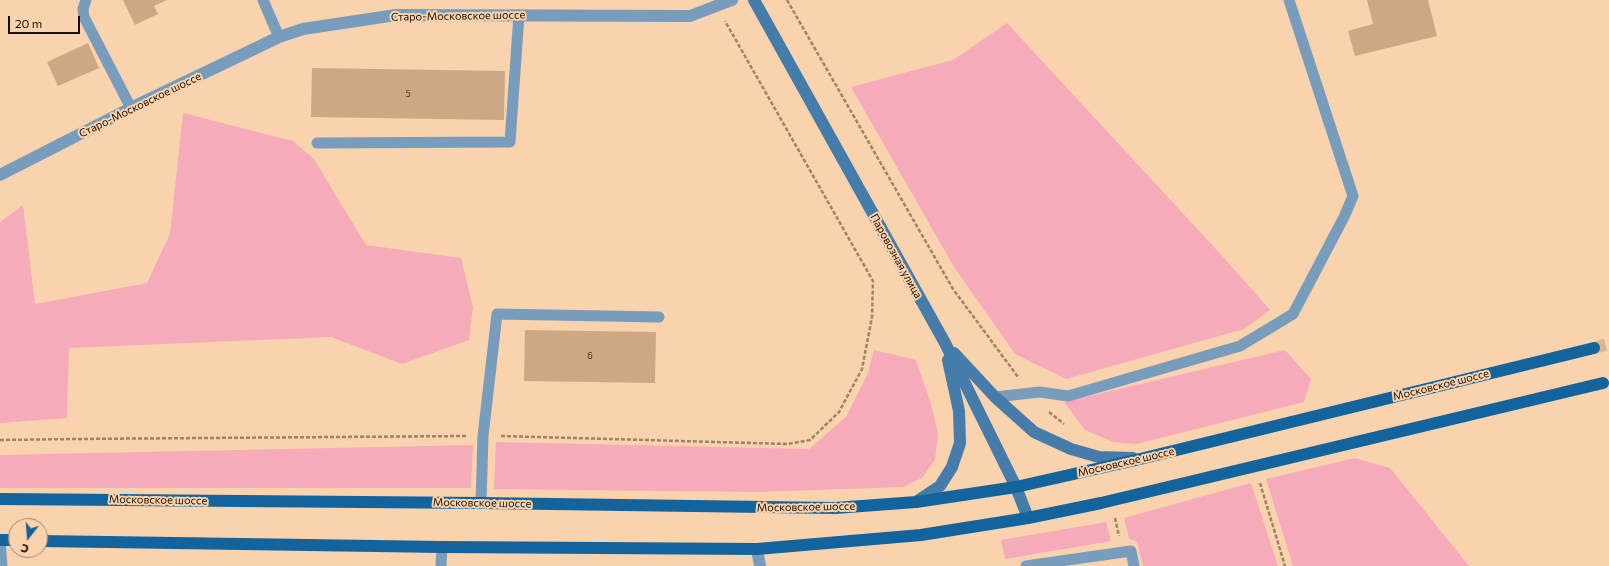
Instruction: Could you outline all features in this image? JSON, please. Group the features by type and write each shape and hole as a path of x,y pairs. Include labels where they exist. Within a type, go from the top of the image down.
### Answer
{"main road":[{"name":"Паровозная улица","path":"754,0 945,343 1016,487 1028,518"},
{"path":"945,343 995,397 1034,432 1071,449 1099,457 1140,459"},
{"path":"916,502 940,486 952,467 960,443 959,411 945,343"},
{"name":"Московское шоссе","path":"0,499 835,508 916,502 1016,487 1140,459 1594,348"},
{"path":"48,541 442,547 757,549 921,536 1028,518 1101,503 1603,383"}],"street":[{"name":"Старо-Московское шоссе","path":"0,175 131,108 279,37 303,29 396,15 690,16 732,0"},
{"path":"757,549 760,566"}],"lane":[{"path":"86,0 83,9 84,17 131,108"},
{"path":"263,0 279,37"},
{"path":"995,397 1040,392 1068,396 1240,346 1293,314 1344,217 1353,196 1289,0"},
{"path":"317,144 510,142 519,15"},
{"path":"481,503 483,436 497,314 660,317"},
{"path":"0,540 2,566"},
{"path":"441,566 442,547"},
{"path":"1026,566 1131,551 1134,566"}],"path":[{"path":"787,0 953,289 1030,393 1050,413 1066,426"},
{"path":"0,440 83,438 483,436 788,444 810,440 839,412 862,369 872,317 873,281 716,6"},
{"path":"1258,476 1285,566"}],"shaded area":[{"path":"1007,23 1225,259 1270,310 1244,329 1066,379 1015,354 954,267 851,87 953,60"},
{"path":"183,113 293,141 314,159 366,245 461,258 473,307 469,340 402,364 331,337 69,348 67,418 0,423 0,222 23,205 35,304 147,283 170,234"},
{"path":"874,350 916,360 931,404 938,434 935,460 922,478 903,487 757,492 494,489 496,442 809,449 846,417 868,373"},
{"path":"1285,350 1311,379 1304,402 1136,444 1113,442 1085,430 1064,402"},
{"path":"473,445 471,488 0,488 0,455"},
{"path":"1355,458 1390,468 1469,566 1293,566 1266,479"},
{"path":"1251,483 1278,566 1143,566 1137,542 1129,538 1124,518"},
{"path":"1106,522 1111,541 1005,559 1001,540"}],"building":[{"path":"123,0 167,0 154,6 158,14 135,25"},
{"path":"1367,0 1428,0 1437,36 1355,56 1348,31 1373,24"},
{"path":"88,43 99,68 58,86 47,62"},
{"path":"312,68 505,71 504,120 311,117"},
{"path":"525,330 656,332 655,383 524,381"}],"tunnel":[{"path":"1594,348 1609,344"}]}
